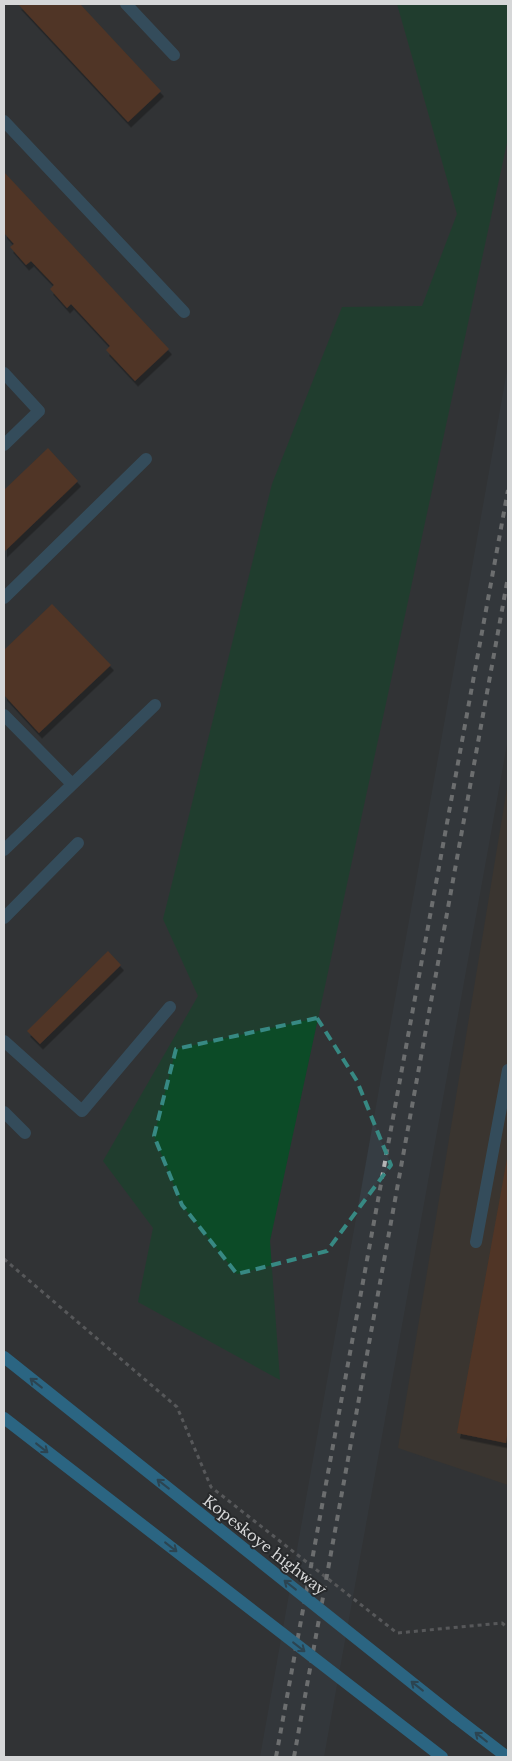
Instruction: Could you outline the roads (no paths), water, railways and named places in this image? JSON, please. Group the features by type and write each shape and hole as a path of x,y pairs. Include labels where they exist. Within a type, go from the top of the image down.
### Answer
{"main road":[{"name":"Kopeskoye highway","path":"4,1358 507,1757"},
{"path":"4,1418 442,1757"}],"lane":[{"path":"126,4 174,55"},
{"path":"4,121 184,312"},
{"path":"4,373 39,411 4,445"},
{"path":"4,598 146,459"},
{"path":"4,850 155,705"},
{"path":"4,715 72,784"},
{"path":"4,918 78,843"},
{"path":"4,1041 82,1111 170,1007"},
{"path":"476,1242 508,1070"},
{"path":"4,1112 25,1133"}],"railway":[{"path":"276,1757 508,490"},
{"path":"294,1757 508,577"}]}
